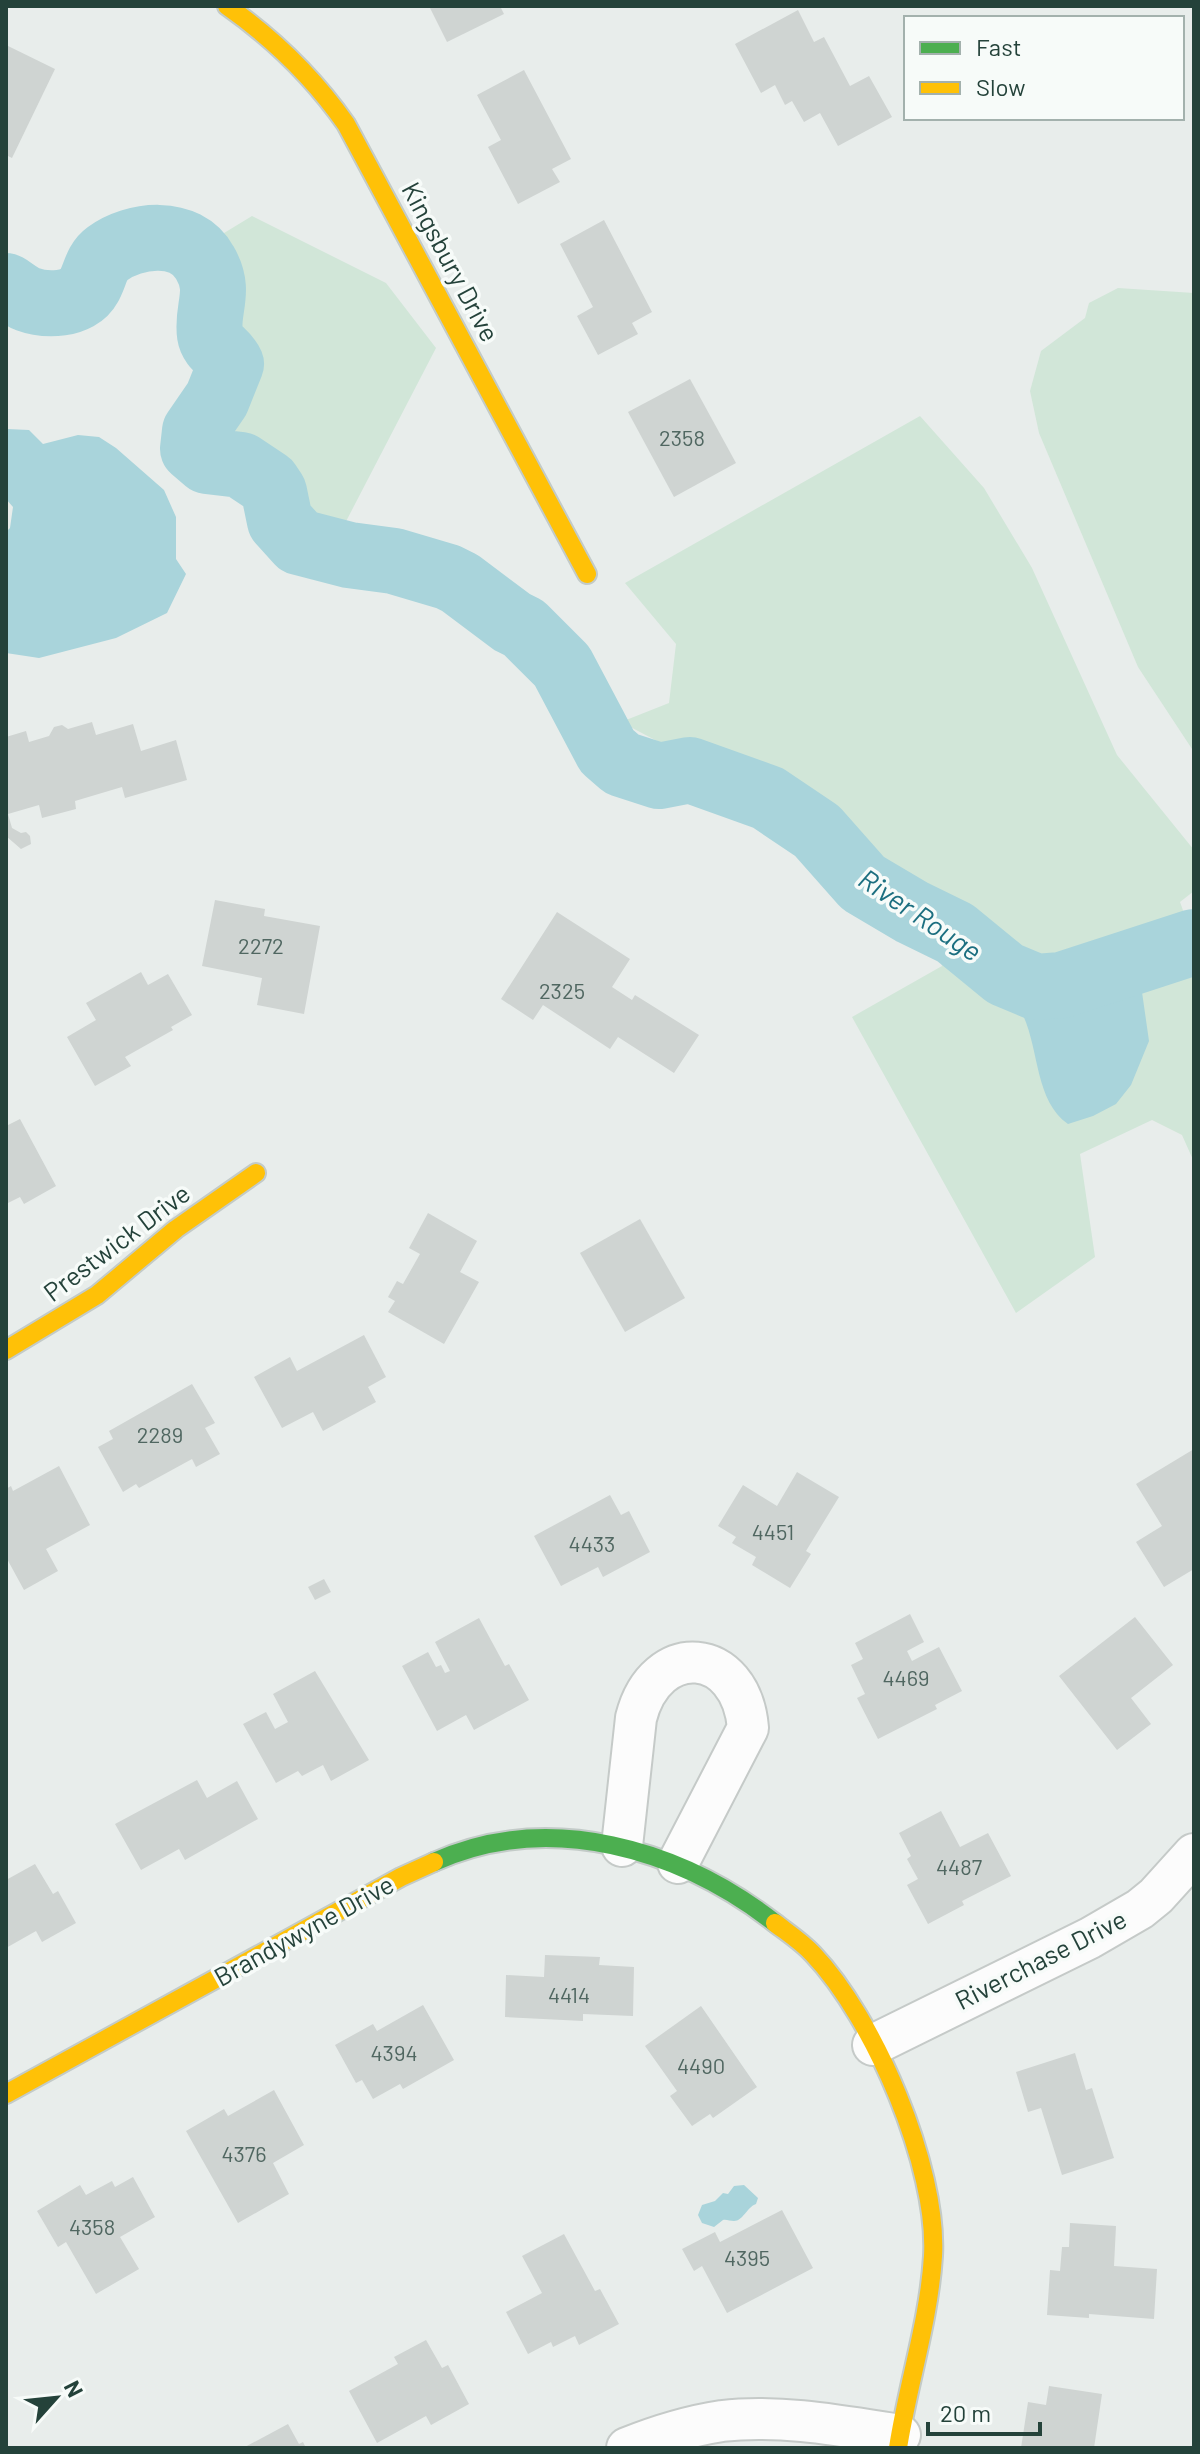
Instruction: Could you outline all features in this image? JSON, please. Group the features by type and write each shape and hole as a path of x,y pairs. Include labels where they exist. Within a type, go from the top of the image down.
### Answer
{"street":[{"name":"Kingsbury Drive","path":"227,6 280,46 329,98 346,124 587,574"},
{"name":"Prestwick Drive","path":"6,1350 97,1295 176,1229 256,1173"},
{"path":"622,1846 640,1701 652,1681 671,1667 697,1662 711,1666 739,1688 747,1708 748,1728 678,1863"},
{"name":"Brandywyne Drive","path":"6,2094 401,1877 470,1847 527,1838 589,1839 678,1863 737,1893 815,1956 852,2007 873,2045 915,2142 927,2184 932,2222 932,2272 925,2327 899,2442"},
{"name":"Riverchase Drive","path":"873,2045 1090,1938 1140,1909 1165,1887 1194,1854"},
{"path":"627,2448 696,2426 749,2420 840,2426 899,2442"}],"green space":[{"path":"252,216 386,283 436,348 340,533 318,522 297,491 260,452 227,431 225,415 248,381 232,345 227,313 206,244"},
{"path":"1118,288 1194,293 1194,752 1138,667 1039,433 1030,391 1041,351 1085,318 1089,303"},
{"path":"920,416 984,488 1032,568 1117,755 1194,850 1194,891 1180,902 1194,941 1194,1162 1182,1135 1152,1120 1080,1154 1095,1257 1016,1313 852,1017 942,966 925,903 864,864 823,808 771,769 693,760 621,722 669,703 676,644 625,583"}],"water":[{"path":"7,429 29,430 43,444 78,435 99,437 164,490 176,517 176,559 186,574 167,613 116,638 39,658 6,653 6,532 10,528 13,507 6,499"},
{"path":"1121,947 1140,978 1149,1041 1131,1085 1116,1104 1068,1124 1056,1113 1048,1099 1024,1017 1016,1003 1024,965 1047,965 1081,950"},
{"path":"744,2185 758,2198 740,2219 723,2220 714,2227 702,2223 698,2215 702,2205 715,2201 723,2193 728,2194 734,2186"}],"building":[{"path":"429,6 500,6 504,14 447,42"},
{"path":"798,10 814,42 824,37 850,86 869,76 892,117 838,146 820,113 804,122 792,101 785,105 775,85 761,93 735,44"},
{"path":"6,45 55,69 12,158 6,155"},
{"path":"524,70 571,159 552,169 560,182 518,204 488,147 501,140 477,95"},
{"path":"604,220 652,312 632,323 638,334 598,355 577,316 593,307 560,244"},
{"path":"690,379 736,463 674,497 628,412"},
{"path":"92,722 96,735 133,724 141,751 176,740 187,780 125,798 122,787 75,801 76,809 42,818 39,805 8,814 12,828 30,836 31,844 21,849 6,836 6,737 26,731 29,742 49,736 54,727 62,725 68,729"},
{"path":"215,900 265,909 264,916 320,926 304,1014 257,1005 262,978 202,966"},
{"path":"557,912 630,959 612,987 632,1000 635,995 699,1035 674,1073 618,1037 610,1049 543,1005 533,1020 501,999"},
{"path":"141,972 148,985 168,974 192,1015 171,1027 173,1030 125,1057 131,1066 95,1086 67,1037 96,1020 86,1003"},
{"path":"20,1119 56,1186 24,1204 20,1197 6,1204 6,1126"},
{"path":"428,1213 477,1241 460,1272 479,1282 444,1344 388,1312 395,1301 388,1297 397,1281 403,1284 420,1254 409,1248"},
{"path":"640,1219 685,1298 625,1332 580,1253"},
{"path":"364,1335 386,1377 368,1387 376,1402 323,1431 313,1412 282,1428 254,1377 290,1357 297,1371"},
{"path":"192,1384 215,1423 205,1428 220,1454 196,1467 192,1459 139,1488 136,1484 123,1492 98,1447 113,1439 109,1431"},
{"path":"1194,1449 1194,1569 1164,1587 1136,1542 1162,1526 1136,1484"},
{"path":"59,1466 90,1525 46,1549 58,1571 24,1590 6,1557 6,1489 11,1486 13,1491"},
{"path":"797,1472 839,1497 806,1551 811,1554 790,1588 752,1565 756,1557 732,1543 736,1537 718,1526 743,1485 777,1506"},
{"path":"610,1495 621,1515 629,1511 650,1552 603,1577 598,1567 561,1586 534,1536"},
{"path":"324,1579 331,1592 315,1600 308,1587"},
{"path":"910,1614 924,1642 907,1651 912,1661 939,1647 962,1691 935,1705 937,1709 878,1739 857,1698 865,1694 851,1665 863,1659 855,1643"},
{"path":"1135,1617 1173,1665 1131,1698 1151,1724 1117,1750 1059,1676"},
{"path":"479,1618 505,1666 509,1664 529,1700 474,1730 466,1715 437,1731 402,1666 428,1652 436,1667 441,1665 445,1673 450,1671 435,1642"},
{"path":"315,1671 369,1760 331,1781 323,1765 302,1776 298,1771 276,1783 243,1724 266,1712 275,1729 288,1722 273,1694"},
{"path":"197,1780 207,1798 237,1781 258,1819 185,1860 179,1849 141,1870 115,1824"},
{"path":"941,1811 960,1847 988,1833 1011,1876 962,1901 964,1905 928,1924 907,1885 918,1879 907,1859 911,1856 899,1833"},
{"path":"35,1864 53,1894 58,1891 76,1923 42,1942 36,1931 6,1948 6,1880"},
{"path":"545,1955 600,1957 599,1965 634,1967 633,2016 583,2014 583,2021 505,2017 506,1975 544,1977"},
{"path":"423,2005 454,2060 403,2089 400,2084 373,2099 362,2080 356,2083 335,2045 373,2024 377,2031"},
{"path":"701,2006 757,2087 713,2118 710,2114 692,2126 670,2096 677,2091 645,2046"},
{"path":"1075,2053 1086,2090 1092,2088 1114,2158 1062,2175 1041,2108 1028,2112 1016,2072"},
{"path":"274,2090 304,2145 273,2163 289,2194 238,2223 186,2131 224,2109 228,2116"},
{"path":"133,2177 155,2217 120,2237 139,2269 96,2294 66,2242 58,2247 37,2211 80,2185 86,2195 112,2181 115,2187"},
{"path":"782,2210 813,2268 727,2313 702,2266 694,2271 682,2249 715,2232 720,2242"},
{"path":"1070,2223 1116,2226 1114,2266 1157,2269 1154,2319 1089,2314 1089,2318 1047,2315 1050,2270 1060,2271 1062,2247 1069,2247"},
{"path":"564,2234 595,2291 600,2289 619,2324 579,2345 575,2336 553,2347 551,2342 528,2354 506,2312 542,2293 522,2256"},
{"path":"426,2340 442,2368 448,2365 469,2404 431,2425 426,2416 377,2443 349,2391 398,2364 394,2357"},
{"path":"1049,2386 1102,2394 1094,2448 1021,2448 1028,2402 1046,2405"},
{"path":"288,2424 299,2444 303,2442 306,2448 243,2448"}],"waterway":[{"name":"River Rouge","path":"6,286 35,301 70,301 84,293 100,261 118,247 159,238 185,244 196,252 210,273 213,291 210,335 231,364 217,399 195,431 193,449 207,461 241,465 268,483 274,492 280,521 299,542 349,555 394,561 460,583 524,628 562,666 607,751 622,764 659,776 690,770 768,798 817,831 863,883 955,933 1005,974 1036,987 1062,985 1194,942"}],"traffic: fast":[{"path":"434,1862 478,1847 522,1839 567,1839 612,1845 656,1857 698,1875 738,1897 775,1923"}],"traffic: slow":[{"path":"227,6 292,60 346,124 587,574"},
{"path":"6,1350 97,1295 176,1229 256,1173"},
{"path":"6,2094 401,1877 434,1862"},
{"path":"775,1923 813,1954 858,2016 898,2096 925,2180 932,2220 931,2280 898,2448"}]}
